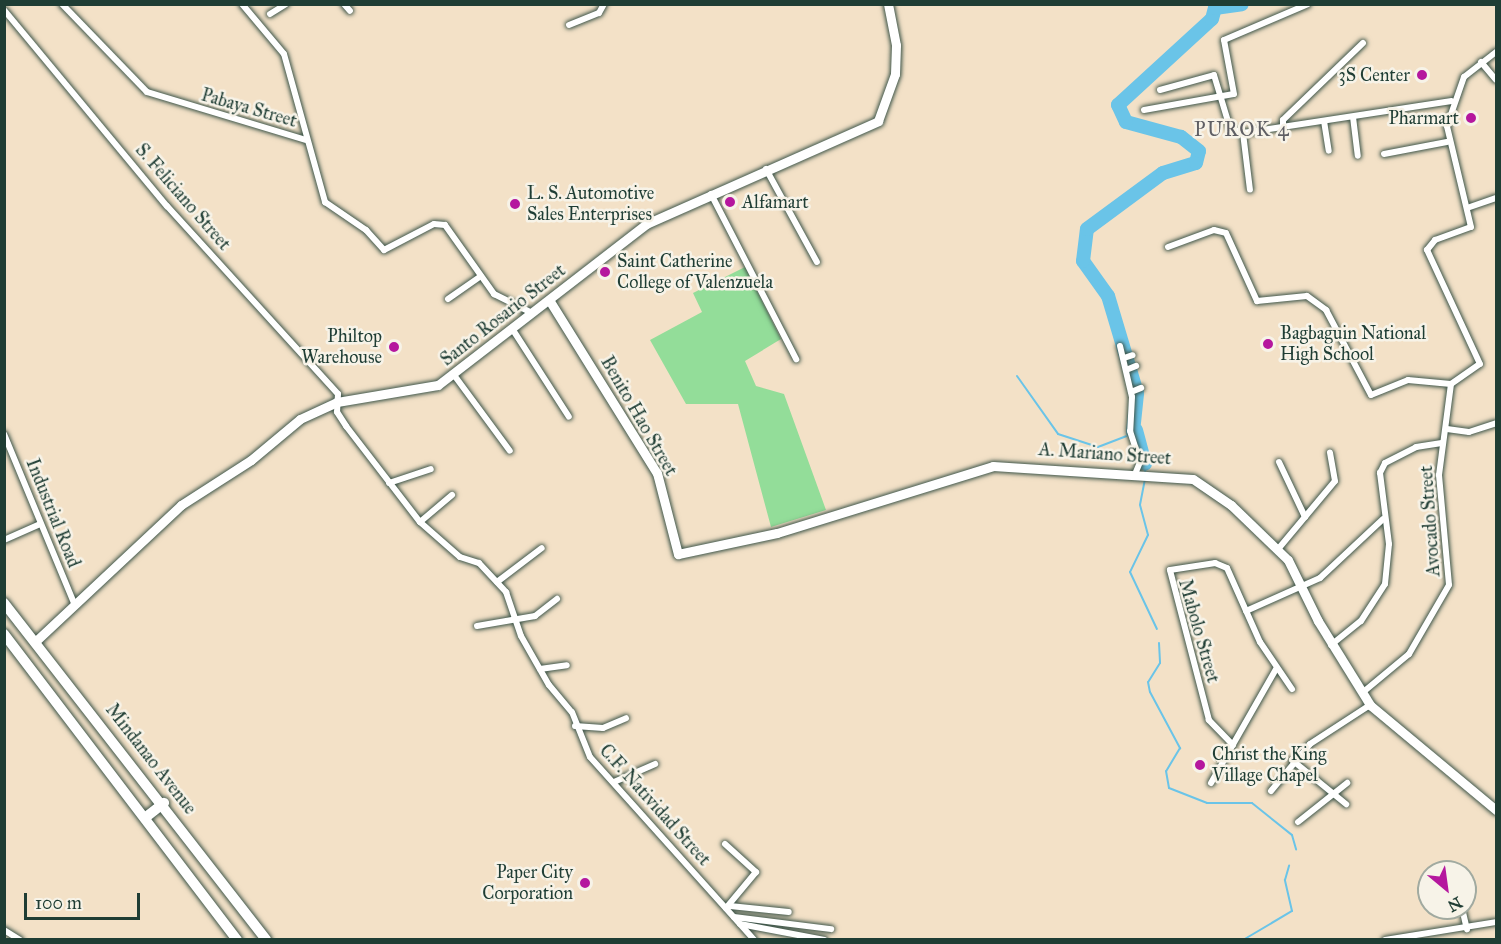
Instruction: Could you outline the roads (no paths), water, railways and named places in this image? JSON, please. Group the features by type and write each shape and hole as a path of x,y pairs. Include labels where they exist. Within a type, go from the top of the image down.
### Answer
{"main road":[{"name":"Mindanao Avenue","path":"4,603 38,639 266,939"},
{"name":"Mindanao Avenue","path":"4,634 237,939"},
{"path":"146,817 164,803"}],"street":[{"name":"Pabaya Street","path":"62,4 147,92 306,140 323,200 366,230 378,248 391,248 440,223 494,294 534,314"},
{"path":"242,4 284,54 306,140"},
{"path":"271,4 278,9"},
{"path":"270,14 286,4"},
{"path":"344,4 350,11"},
{"path":"569,25 599,13 604,4"},
{"name":"Santo Rosario Street","path":"38,639 181,505 251,460 300,419 338,402 423,390 454,375 550,303 631,233 766,167 882,118 896,59 888,4"},
{"path":"1144,110 1201,98 1223,99 1233,94 1224,40 1308,4"},
{"name":"S. Feliciano Street","path":"4,9 167,206 338,394 338,402"},
{"path":"1283,127 1282,120 1363,43"},
{"path":"1168,247 1214,230 1226,232 1257,301 1307,296 1326,310 1371,395 1408,380 1451,384 1480,364 1427,250 1435,240 1469,230 1467,208 1447,142 1452,101 1464,77 1497,52"},
{"path":"1481,62 1497,80"},
{"path":"1160,90 1214,75 1232,132 1243,133 1452,101"},
{"path":"1353,117 1358,156"},
{"path":"1324,121 1329,151"},
{"path":"1243,133 1250,190"},
{"path":"1384,154 1447,142"},
{"path":"766,167 817,262"},
{"path":"711,194 796,359"},
{"path":"1467,208 1497,198"},
{"path":"448,299 481,276"},
{"name":"Benito Hao Street","path":"550,303 657,473 678,554"},
{"path":"513,330 569,417"},
{"path":"1120,346 1128,357 1135,391 1130,431 1141,472"},
{"path":"454,375 510,451"},
{"name":"Avocado Street","path":"1362,693 1409,654 1448,590 1442,443 1447,429 1451,384"},
{"name":"C.F. Natividad Street","path":"338,402 342,419 420,522 460,557 479,563 497,582 540,669 575,726 587,752 728,907 754,939"},
{"path":"1447,429 1469,432 1497,423"},
{"name":"Industrial Road","path":"4,434 74,603"},
{"path":"1331,645 1361,621 1385,584 1389,544 1383,519 1380,473 1385,463 1416,447 1442,443"},
{"path":"1279,548 1335,481 1330,452"},
{"path":"1279,462 1305,517"},
{"name":"A. Mariano Street","path":"678,554 795,528 975,469 1010,464 1182,476 1209,488 1279,548 1331,645 1370,705 1497,810"},
{"path":"389,483 431,469"},
{"path":"420,522 452,495"},
{"path":"1292,689 1276,669 1246,611 1320,578 1383,519"},
{"path":"4,540 40,524"},
{"path":"497,582 542,548"},
{"name":"Mabolo Street","path":"1233,745 1209,720 1168,574 1179,566 1224,565 1246,611"},
{"path":"477,626 539,614 557,599"},
{"path":"540,669 567,665"},
{"path":"1211,783 1276,669"},
{"path":"1271,791 1292,760 1370,705"},
{"path":"575,726 603,728 626,718"},
{"path":"1292,760 1346,804"},
{"path":"614,782 655,764"},
{"path":"1298,822 1347,783"},
{"path":"725,844 756,872 728,907"},
{"path":"728,907 789,912"},
{"path":"734,917 831,929"},
{"path":"1465,920 1467,929"},
{"path":"1385,939 1467,929 1497,922"},
{"path":"740,924 825,939"},
{"path":"4,930 20,939"}],"waterway":[{"path":"1133,432 1137,393 1108,296 1083,261 1087,229 1163,173 1196,163 1199,151 1181,137 1126,122 1118,105 1212,19 1215,8 1242,4"},
{"path":"1017,376 1058,434 1098,447 1126,436"},
{"path":"1136,430 1145,464"},
{"path":"1145,464 1145,473"},
{"path":"1145,479 1140,505 1148,535 1130,572 1157,629"},
{"path":"1159,643 1160,663 1148,682 1150,692 1180,748 1166,771 1169,788 1207,803 1252,803 1292,835 1296,849"},
{"path":"1243,940 1292,911 1285,880 1289,866"}],"place":[{"name":"3S Center","path":"1422,75"},
{"name":"Pharmart","path":"1471,118"},
{"name":"Alfamart","path":"730,202"},
{"name":"L. S. Automotive Sales Enterprises","path":"515,204"},
{"name":"Saint Catherine College of Valenzuela","path":"605,272"},
{"name":"Bagbaguin National High School","path":"1268,344"},
{"name":"Philtop Warehouse","path":"394,347"},
{"name":"Christ the King Village Chapel","path":"1200,765"},
{"name":"Paper City Corporation","path":"585,883"}],"district":[{"name":"PUROK 4","path":"1242,129"}]}
